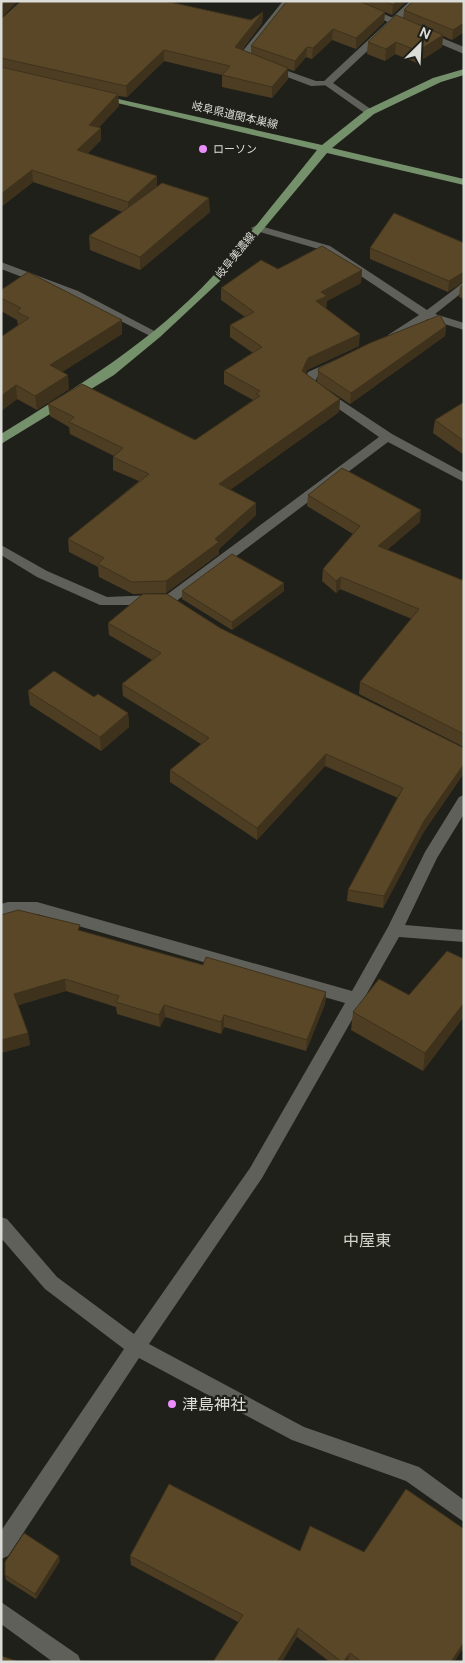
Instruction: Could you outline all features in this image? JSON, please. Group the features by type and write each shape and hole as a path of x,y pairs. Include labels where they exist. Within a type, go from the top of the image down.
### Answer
{"main road":[{"name":"岐阜美濃線","path":"1,440 110,372 156,335 216,279 324,149 370,112 437,80 464,72"},
{"name":"岐阜県道関本巣線","path":"87,93 464,182"}],"street":[{"path":"288,1 242,58 315,84 327,83 416,1"},
{"path":"343,1 464,52"},
{"path":"327,83 370,112"},
{"path":"257,228 326,248 427,315 464,326"},
{"path":"1,265 74,292 156,335"},
{"path":"379,343 404,331 464,285"},
{"path":"346,359 312,375 309,384 388,437 464,478"},
{"path":"1,549 42,574 105,602 174,602 323,482 378,442 388,437"},
{"path":"1,1549 136,1347 256,1173 395,930 430,856 464,801"},
{"path":"1,911 8,908 37,908 356,999"},
{"path":"395,930 464,936"},
{"path":"1,1225 52,1283 136,1347 299,1434 412,1474 464,1512"},
{"path":"1,1612 70,1662"}],"building":[{"path":"21,1 165,1 251,20 263,12 235,47 288,68 272,87 222,75 230,66 164,50 126,86 1,58 1,19"},
{"path":"287,1 359,1 385,12 356,38 333,29 313,48 307,47 295,61 251,46"},
{"path":"383,1 397,1 393,5"},
{"path":"413,1 464,1 464,23 453,30 404,10"},
{"path":"396,15 443,35 418,51 396,42 386,49 368,42"},
{"path":"1,67 118,94 89,125 101,128 77,150 157,176 128,202 32,170 1,194"},
{"path":"162,183 209,198 140,257 89,236"},
{"path":"394,213 464,243 464,272 449,281 370,248"},
{"path":"322,246 362,270 321,292 327,296 316,301 360,334 308,358 302,371 340,399 219,484 256,503 215,539 219,542 166,581 132,582 98,564 104,558 68,539 149,474 113,457 123,448 69,422 74,417 48,404 82,384 195,440 260,396 256,394 260,391 224,371 262,347 230,325 254,312 221,288 261,260 278,269"},
{"path":"28,272 122,320 50,365 68,375 35,396 16,385 1,396 1,337 29,318 17,312 21,308 1,298 1,290"},
{"path":"440,315 446,326 351,393 318,371 319,368 370,343"},
{"path":"464,402 464,441 435,420"},
{"path":"342,468 421,510 378,546 462,580 464,577 464,734 360,682 419,609 341,577 336,581 323,569 360,526 308,495"},
{"path":"232,554 284,583 232,622 182,591"},
{"path":"143,594 167,594 220,628 464,748 464,764 424,821 384,896 348,890 403,788 326,754 257,828 170,770 209,738 122,684 161,653 108,623"},
{"path":"54,671 94,697 98,694 128,713 100,737 28,691"},
{"path":"18,910 80,925 78,930 203,965 206,957 326,992 307,1040 224,1015 221,1022 164,1005 159,1015 116,1002 119,996 65,979 14,994 28,1033 1,1040 1,915"},
{"path":"447,951 464,959 464,1003 425,1053 353,1012 379,979 409,995"},
{"path":"169,1484 300,1551 310,1526 364,1552 406,1489 464,1529 464,1642 451,1662 362,1662 350,1653 342,1662 298,1628 277,1662 213,1662 243,1615 130,1556"},
{"path":"24,1533 59,1556 35,1594 5,1575 5,1562"},
{"path":"1,1656 20,1662 1,1662"}],"place":[{"name":"ローソン","path":"203,149"},
{"name":"津島神社","path":"172,1404"}],"district":[{"name":"中屋東","path":"367,1240"}]}
